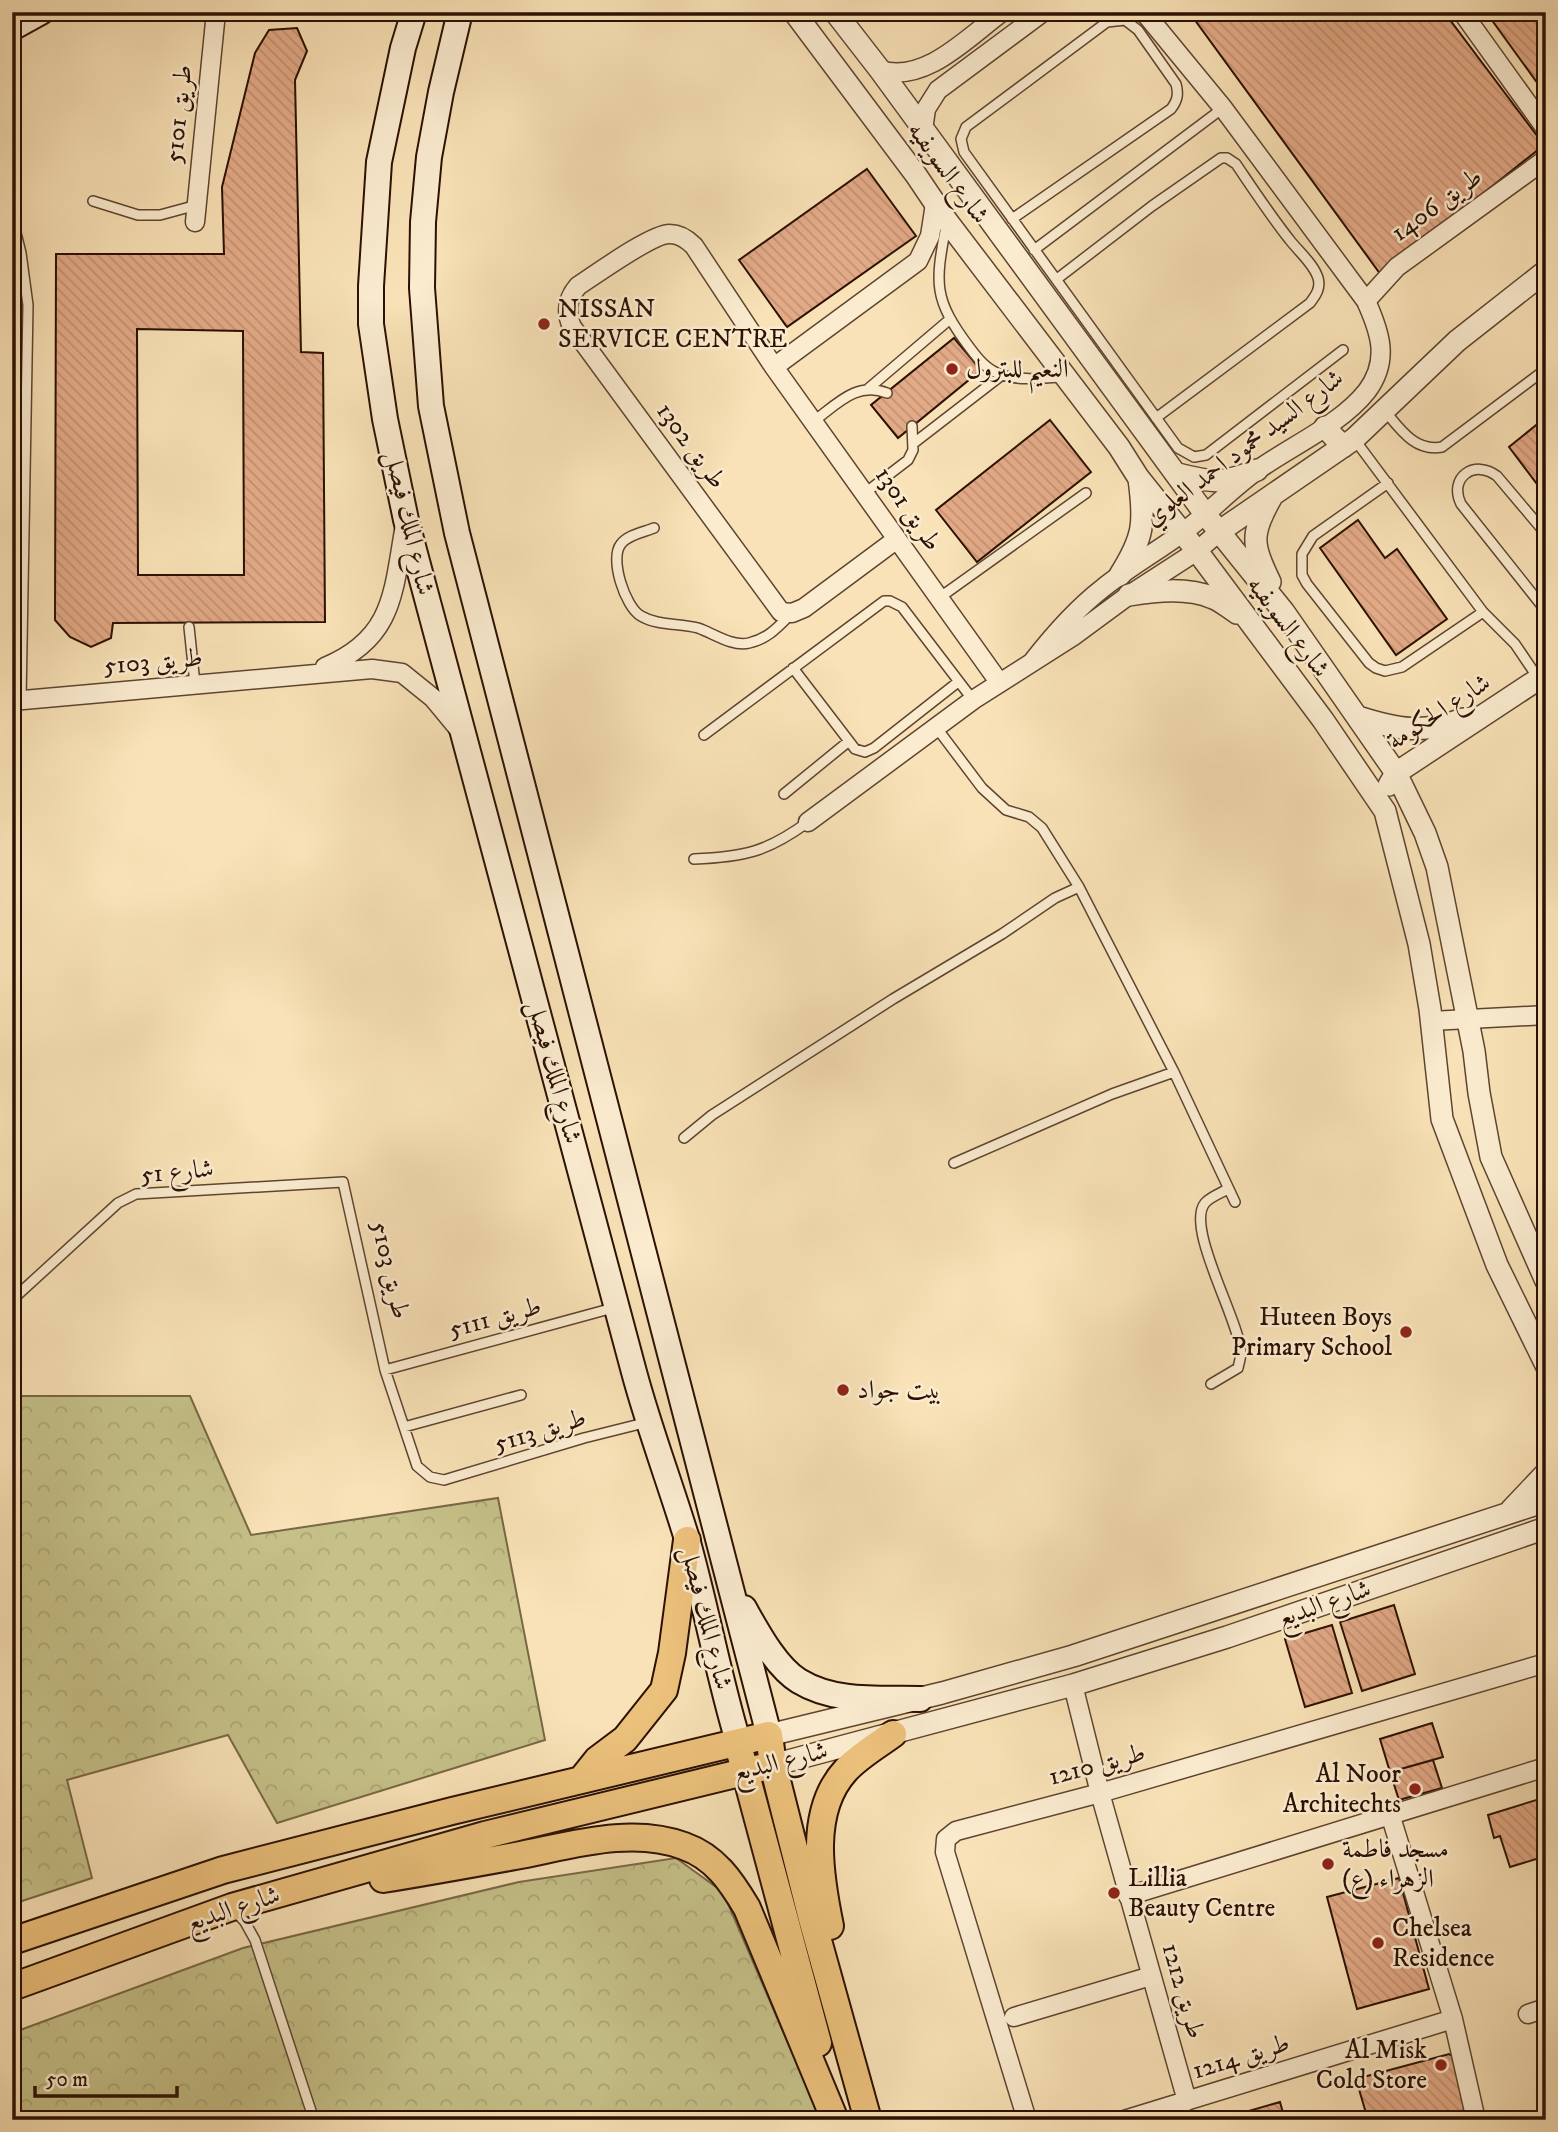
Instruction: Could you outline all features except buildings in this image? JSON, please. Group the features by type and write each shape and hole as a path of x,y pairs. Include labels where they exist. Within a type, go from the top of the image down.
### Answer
{"main road":[{"path":"12,29 41,12"},
{"path":"395,12 403,48"},
{"name":"شارع الملك فيصل","path":"414,12 403,48 379,162 371,324 385,419 406,520 648,1422 687,1540 722,1689 837,2120"},
{"name":"شارع الملك فيصل","path":"464,16 441,92 423,222 422,288 431,406 457,533 698,1455 769,1735 773,1765 812,1919 868,2120"},
{"path":"581,1780 597,1760 625,1739 664,1690 673,1653 687,1540"},
{"path":"729,1582 772,1654 797,1680 830,1695 920,1699"},
{"path":"868,2120 825,1903 819,1842 829,1797 837,1782 846,1770 893,1734"},
{"name":"شارع البديع","path":"12,1941 223,1870 452,1811 769,1735"},
{"name":"شارع البديع","path":"12,1987 244,1904 485,1835 773,1765"},
{"path":"244,1904 607,1839 651,1837 684,1846 717,1865 747,1908 837,2120"}],"street":[{"name":"طريق 5101","path":"196,213 216,12"},
{"name":"شارع السويفيه","path":"794,12 1138,477 1198,551 1323,720 1385,811 1419,944 1442,1119 1497,1265 1541,1357 1546,1382"},
{"name":"شارع السويفيه","path":"835,12 1205,514 1284,612 1396,773 1426,833 1437,867 1491,1157 1546,1281"},
{"path":"880,70 891,74 908,74 924,69 1002,12"},
{"path":"923,130 926,108 938,90 1043,12"},
{"name":"شارع السيد محمود احمد العلوي","path":"1033,661 1073,614 1120,575 1183,533 1257,470 1325,427 1367,390 1380,360 1382,344 1366,301 1223,108 1144,12"},
{"path":"1462,12 1546,130"},
{"name":"طريق 1406","path":"1366,301 1397,267 1546,159"},
{"path":"774,367 918,261 941,212"},
{"name":"طريق 1302","path":"680,236 672,234 656,237 578,286 570,295 568,316 572,327 776,607 780,612 792,614"},
{"name":"طريق 1301","path":"680,236 694,246 774,367 999,682"},
{"name":"شارع السيد محمود احمد العلوي","path":"808,822 973,700 1072,637 1129,595 1198,551 1220,531 1349,443 1457,341 1546,271"},
{"path":"1325,427 1349,443"},
{"path":"1178,474 1214,482 1232,480 1257,470"},
{"path":"1120,575 1137,548 1144,512 1138,477"},
{"path":"1273,495 1259,520 1255,534 1262,564 1284,612"},
{"name":"طريق 5103","path":"299,677 344,659 369,640 386,617 406,520"},
{"path":"792,614 897,539"},
{"path":"1129,595 1165,590 1205,596 1213,598 1250,622"},
{"name":"طريق 5103","path":"16,700 372,669 402,673 433,698 465,738"},
{"name":"شارع الحكومة","path":"1385,811 1388,788 1396,773 1542,676"},
{"path":"1358,717 1387,726 1416,730 1440,728 1504,703"},
{"path":"1431,1021 1546,1015"},
{"path":"1506,1515 1546,1473"},
{"name":"شارع البديع","path":"769,1735 920,1699 1073,1656 1546,1501"},
{"name":"شارع البديع","path":"773,1765 1073,1685 1227,1637 1546,1528"},
{"name":"طريق 1210","path":"1027,2120 945,1852 946,1839 956,1831 1100,1793 1546,1663"},
{"name":"طريق 1212","path":"1073,1685 1128,1896 1187,2101"},
{"path":"1128,1896 1546,1767"},
{"path":"1390,1814 1453,2019 1476,2120"},
{"path":"1014,2017 1151,1976"},
{"path":"1528,2014 1546,2008"},
{"name":"طريق 1214","path":"1124,2120 1453,2019"}],"lane":[{"path":"1012,219 1175,104 1178,98 1176,85 1138,30 1125,20 1107,22 966,127 961,139 964,152 1034,250 1057,279 1156,418 1183,452 1194,457 1206,455 1343,350"},
{"path":"1034,250 1223,108"},
{"path":"1057,279 1152,206 1221,158 1232,160 1236,164 1267,210 1313,268 1319,286 1310,303 1156,418"},
{"path":"93,201 138,215 196,213"},
{"path":"941,212 938,270 940,293 949,320 983,365 1002,375 1020,378 1066,377"},
{"path":"12,217 21,253 28,305 16,700"},
{"path":"814,421 851,394 869,388 949,320"},
{"path":"1385,411 1403,434 1416,443 1442,447 1546,369"},
{"path":"914,443 1002,375"},
{"path":"869,388 887,393"},
{"path":"865,493 908,460 914,443 912,426"},
{"path":"1349,443 1388,483 1483,612 1542,676"},
{"path":"1546,534 1489,470 1480,468 1470,471 1457,485 1461,504 1546,611"},
{"path":"1388,483 1313,536 1306,544 1300,564 1307,584 1369,663 1385,671 1402,667 1483,612"},
{"path":"939,598 1086,493"},
{"path":"654,527 623,540 616,551 616,562 631,609 641,616 655,622 696,628 734,643 746,644 769,635 792,614"},
{"path":"704,735 878,604 890,601 902,607 973,700"},
{"path":"189,627 195,684"},
{"path":"793,668 849,741 860,751 870,751 958,682"},
{"path":"936,727 982,788 1006,810 1029,817 1042,828 1079,887 1174,1072 1234,1202"},
{"path":"784,794 849,741"},
{"path":"694,859 728,858 755,853 785,839 808,822"},
{"path":"684,1138 712,1115 893,999 1002,934 1055,898 1079,887"},
{"path":"954,1163 1112,1094 1174,1072"},
{"name":"شارع 51","path":"12,1300 118,1203 136,1194 343,1182"},
{"name":"طريق 5103","path":"343,1182 385,1370 417,1466 430,1477 444,1480"},
{"path":"1211,1384 1238,1368 1241,1353 1229,1309 1202,1241 1201,1212 1205,1203 1228,1189"},
{"name":"طريق 5111","path":"385,1370 617,1307"},
{"path":"404,1427 521,1395"},
{"name":"طريق 5113","path":"444,1480 584,1438 648,1422"},
{"path":"244,1904 245,1922 255,1940 314,2120"}],"green space":[{"path":"12,1396 190,1396 251,1535 498,1498 545,1740 277,1823 228,1735 67,1780 92,1878 16,1903 12,1893"},
{"path":"676,1858 723,1892 821,2120 12,2120 12,2033 243,1948 519,1882"}],"place":[{"name":"NISSAN SERVICE CENTRE","path":"544,324"},
{"name":"النعيم للبترول","path":"952,369"},
{"name":"Huteen Boys Primary School","path":"1406,1332"},
{"name":"بيت جواد","path":"843,1390"},
{"name":"Al Noor Architechts","path":"1415,1789"},
{"name":"مسجد فاطمة الزهراء (ع)","path":"1328,1864"},
{"name":"Lillia Beauty Centre","path":"1114,1893"},
{"name":"Chelsea Residence","path":"1378,1943"},
{"name":"Al Misk Cold Store","path":"1441,2065"}]}
